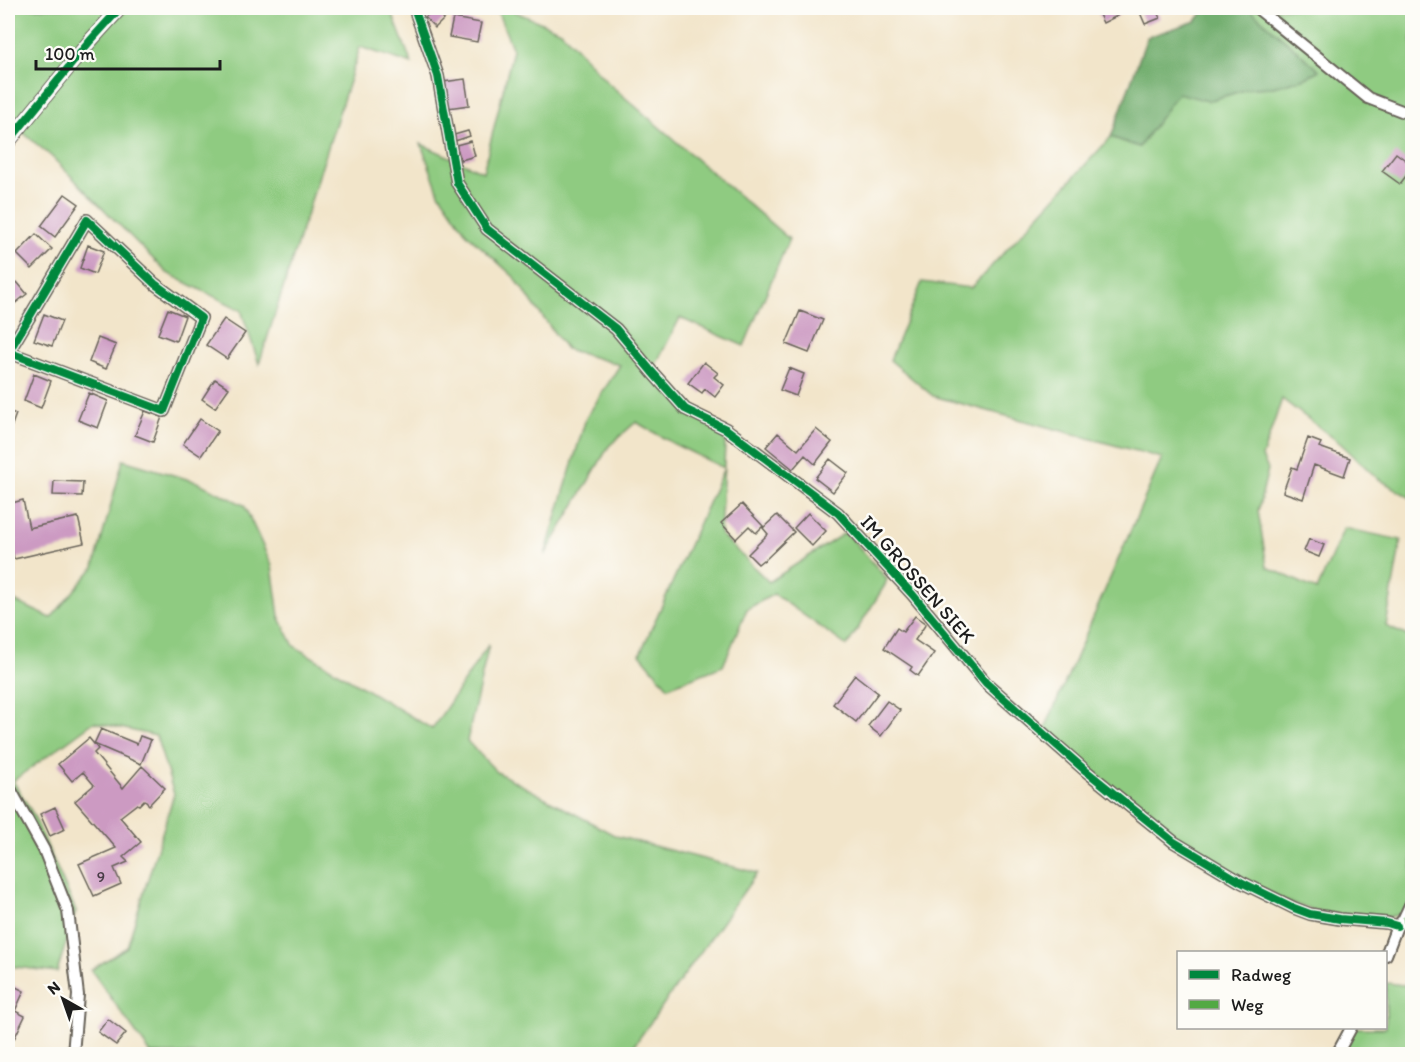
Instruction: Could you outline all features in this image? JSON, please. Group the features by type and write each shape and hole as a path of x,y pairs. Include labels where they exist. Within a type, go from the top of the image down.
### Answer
{"main road":[{"path":"8,142 90,41 120,8"}],"street":[{"name":"IM GROSSEN SIEK","path":"414,8 438,76 457,183 487,229 616,329 685,409 726,429 838,513 913,595 986,683 1086,771 1174,842 1241,882 1294,908 1310,914 1396,926"},
{"path":"1257,8 1368,98 1413,115"},
{"path":"87,220 155,284 201,318 165,411 8,352 87,220"},
{"path":"8,785 44,850 68,911 78,995 73,1054"},
{"path":"1387,953 1396,926 1403,920 1413,901"},
{"path":"1337,1054 1350,1029"}],"green space":[{"path":"8,8 390,8 412,64 360,47 259,364 241,310 167,273 52,157 8,120"},
{"path":"496,8 506,8 561,31 607,82 789,239 744,346 680,318 652,372 685,409 726,429 724,468 674,444 636,422 609,446 545,555 586,418 620,365 566,349 514,277 467,234 439,193 421,144 483,172 513,50"},
{"path":"1206,8 1248,8 1319,70 1306,78 1273,87 1251,88 1208,101 1178,93 1139,147 1111,137 1147,37 1196,21"},
{"path":"1248,8 1412,8 1412,499 1377,478 1341,444 1282,399 1262,457 1268,469 1258,511 1267,567 1317,590 1344,528 1401,540 1386,626 1412,638 1412,915 1349,916 1320,912 1290,903 1176,839 1044,731 1162,458 933,396 890,360 922,282 971,288 1111,137 1139,147 1178,92 1208,101 1251,88 1273,87 1306,78 1319,70"},
{"path":"123,460 197,482 244,505 272,566 279,616 294,646 432,729 489,644 467,741 497,772 616,836 757,873 628,1054 151,1054 91,970 127,947 174,794 156,736 94,722 13,781 33,814 76,911 57,972 8,966 8,598 51,618 94,567"},
{"path":"724,469 720,534 769,582 846,532 887,579 847,646 774,594 747,609 723,666 668,687 640,654"},
{"path":"1387,983 1412,986 1412,1054 1341,1054 1353,1029 1387,1029"}],"building":[{"path":"424,8 437,8 446,17 435,28 425,17 429,14"},
{"path":"1096,8 1115,8 1119,15 1103,23"},
{"path":"1138,8 1155,8 1160,18 1145,24"},
{"path":"453,18 481,23 477,42 449,37"},
{"path":"465,79 469,105 448,108 443,82"},
{"path":"468,131 470,136 455,141 454,135"},
{"path":"471,141 475,156 461,160 456,145"},
{"path":"1396,153 1412,165 1400,184 1382,171"},
{"path":"65,194 79,204 55,237 41,226"},
{"path":"36,234 52,249 32,269 17,254"},
{"path":"88,245 104,251 95,274 80,268"},
{"path":"17,282 27,294 8,309 8,289"},
{"path":"168,309 185,316 176,341 158,334"},
{"path":"800,311 823,320 809,353 786,344"},
{"path":"44,314 62,321 52,346 34,340"},
{"path":"224,319 245,333 227,359 206,345"},
{"path":"98,338 116,345 106,369 89,362"},
{"path":"704,362 718,373 714,377 724,385 715,397 705,389 702,393 688,383"},
{"path":"789,368 804,374 796,396 780,390"},
{"path":"34,374 51,381 41,408 24,401"},
{"path":"215,379 229,388 215,408 202,399"},
{"path":"89,393 108,401 98,428 78,420"},
{"path":"8,411 16,414 8,436"},
{"path":"145,411 162,417 153,442 135,435"},
{"path":"200,419 218,431 201,456 183,444"},
{"path":"816,429 832,442 815,464 805,455 793,469 766,447 778,433 798,450"},
{"path":"1308,438 1321,443 1319,447 1350,458 1344,476 1314,465 1303,499 1283,492 1292,467 1297,469"},
{"path":"830,459 848,473 833,492 815,478"},
{"path":"54,481 83,482 82,496 53,495"},
{"path":"23,500 29,528 78,517 84,543 14,559 8,532 8,504"},
{"path":"742,504 763,526 756,533 749,526 736,539 721,523"},
{"path":"808,513 826,531 812,546 794,528"},
{"path":"777,515 794,532 758,564 748,554 768,534 763,528"},
{"path":"1309,539 1324,545 1319,557 1304,551"},
{"path":"915,616 926,624 915,640 934,653 918,676 910,670 912,667 884,648 897,628 903,632"},
{"path":"855,675 878,693 856,722 833,704"},
{"path":"887,701 900,710 881,736 868,726"},
{"path":"101,729 137,744 140,736 151,740 141,764 94,744"},
{"path":"89,738 98,749 94,753 123,788 142,766 165,788 149,805 144,800 120,817 141,842 123,857 128,862 114,868 121,884 94,896 79,864 116,848 75,801 94,785 83,772 72,781 58,764"},
{"path":"55,807 65,829 50,836 40,814"},
{"path":"8,983 24,991 15,1011 25,1016 14,1039 8,1036"},
{"path":"108,1019 126,1033 116,1045 98,1032"}],"marked path":[{"path":"1403,920 1412,919"}],"cycle path":[{"path":"8,142 90,41 120,8"},
{"path":"414,8 438,76 457,183 487,229 616,329 685,409 726,429 838,513 913,595 986,683 1086,771 1174,842 1241,882 1294,908 1310,914 1397,926"},
{"path":"8,352 164,411 201,318 155,284 87,220 8,353"}]}
